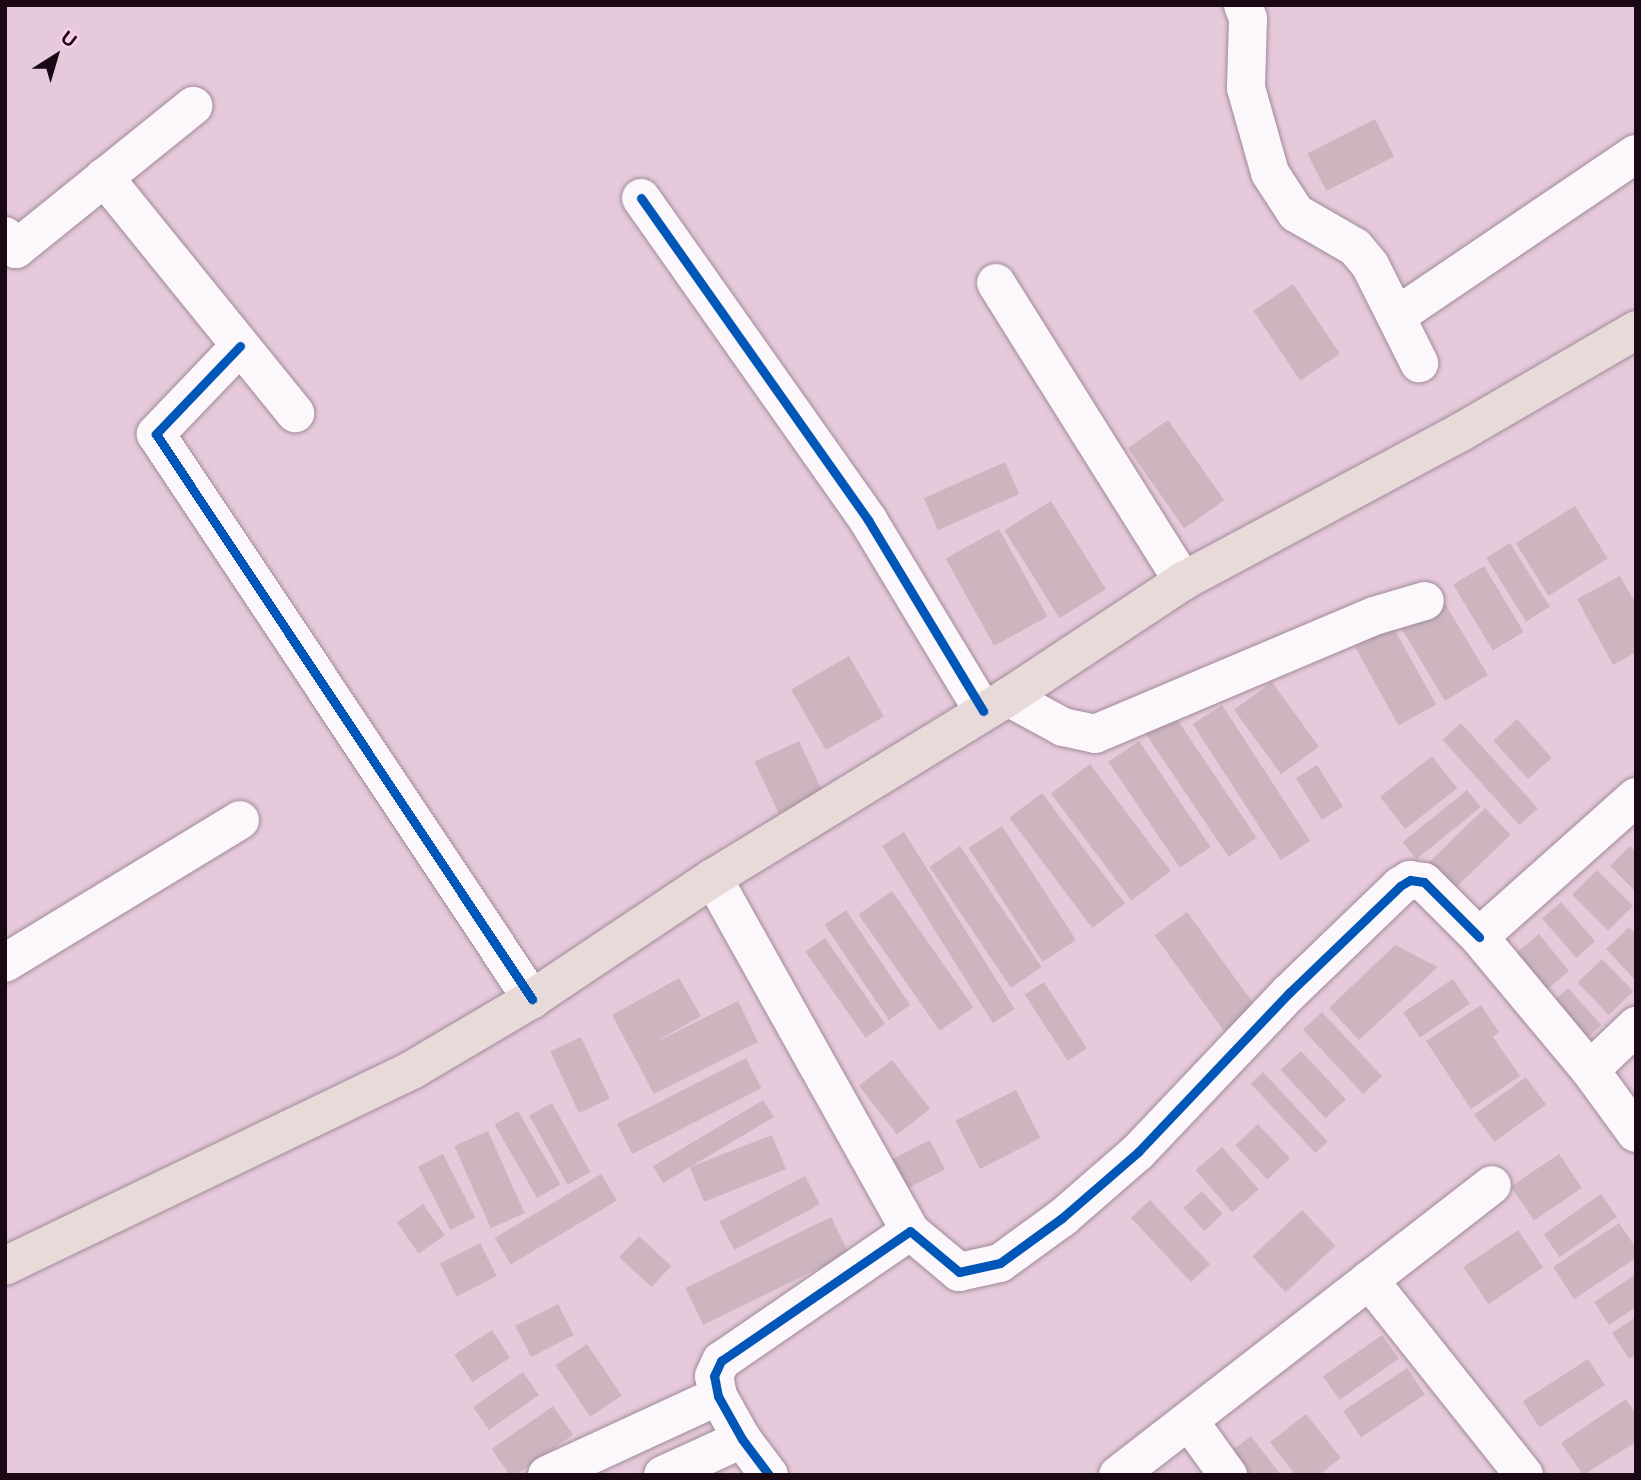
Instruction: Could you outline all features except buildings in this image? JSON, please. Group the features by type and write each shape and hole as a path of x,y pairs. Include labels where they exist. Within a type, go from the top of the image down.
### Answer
{"main road":[{"path":"5,1266 412,1070 532,999 713,878 996,704 1183,581 1461,432 1636,330"}],"street":[{"path":"1243,5 1248,19 1246,88 1270,173 1296,213 1355,247 1370,265 1398,315 1419,363"},
{"path":"9,249 193,106"},
{"path":"1398,315 1636,154"},
{"path":"104,177 295,414"},
{"path":"640,198 996,704 1063,727 1095,734 1374,616 1425,601"},
{"path":"996,283 1183,581"},
{"path":"240,346 156,434 532,999"},
{"path":"1479,937 1636,797"},
{"path":"5,963 240,820"},
{"path":"713,878 910,1231 959,1272 1000,1263 1062,1218 1138,1152 1289,993 1410,880 1424,882 1479,937 1590,1070 1636,1133"},
{"path":"1590,1070 1636,1026"},
{"path":"1118,1475 1492,1185"},
{"path":"769,1475 742,1439 718,1396 713,1376 721,1361 910,1231"},
{"path":"1369,1280 1524,1475"},
{"path":"547,1475 718,1396"},
{"path":"1189,1421 1228,1475"},
{"path":"663,1475 742,1439"}],"cycle path":[{"path":"641,198 868,520 983,711"},
{"path":"240,346 156,434 532,999"},
{"path":"769,1475 742,1439 718,1396 714,1376 721,1361 910,1231 959,1272 1000,1263 1062,1218 1138,1152 1289,993 1400,886 1410,880 1424,882 1479,937"}]}
